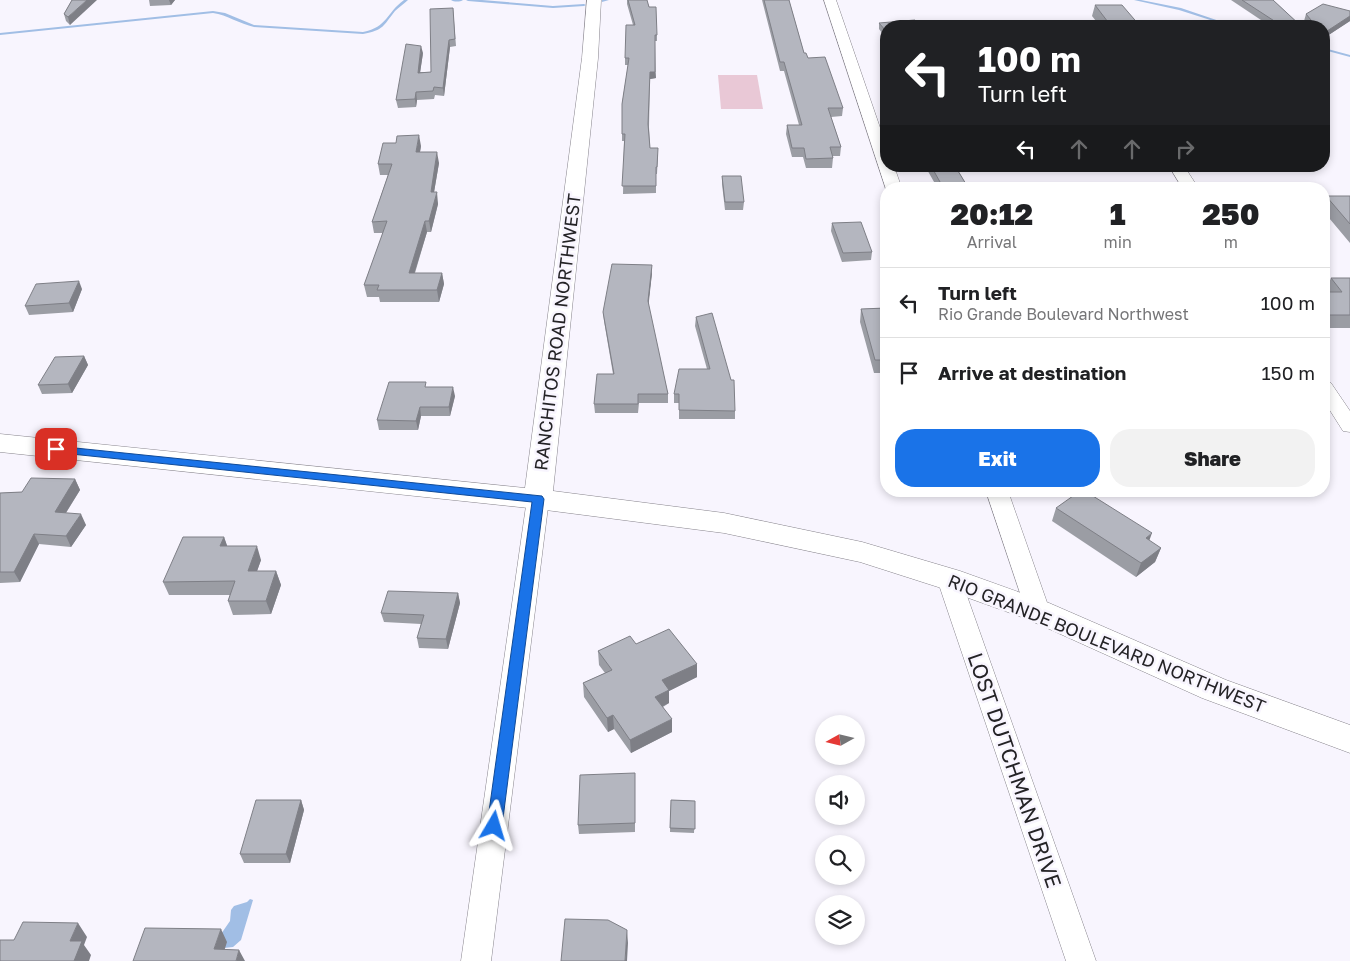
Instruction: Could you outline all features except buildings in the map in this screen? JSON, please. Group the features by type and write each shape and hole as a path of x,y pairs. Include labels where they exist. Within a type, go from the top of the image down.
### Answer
{"street":[{"name":"RANCHITOS ROAD NORTHWEST","path":"476,961 538,499 590,58 594,0"},
{"path":"830,0 880,148"},
{"path":"1330,396 1350,426"},
{"name":"RIO GRANDE BOULEVARD NORTHWEST","path":"0,443 538,499 724,523 862,552 948,578 1038,611 1214,689 1350,739"},
{"path":"999,497 1038,611"},
{"name":"LOST DUTCHMAN DRIVE","path":"948,578 1081,961"}],"shaded area":[{"path":"718,75 757,75 763,109 721,109"}],"water":[{"path":"250,899 253,900 241,940 233,947 224,948 221,934 230,921 231,910 234,906 247,902"}],"waterway":[{"path":"0,34 213,12 254,26 363,33 384,25 394,10 406,0"},
{"path":"453,0 461,0"},
{"path":"468,0 553,7 584,5"},
{"path":"603,1 607,0"},
{"path":"1136,0 1180,9 1214,20"},
{"path":"1330,51 1350,56"}],"route":[{"path":"56,449 538,499 494,826"}]}
